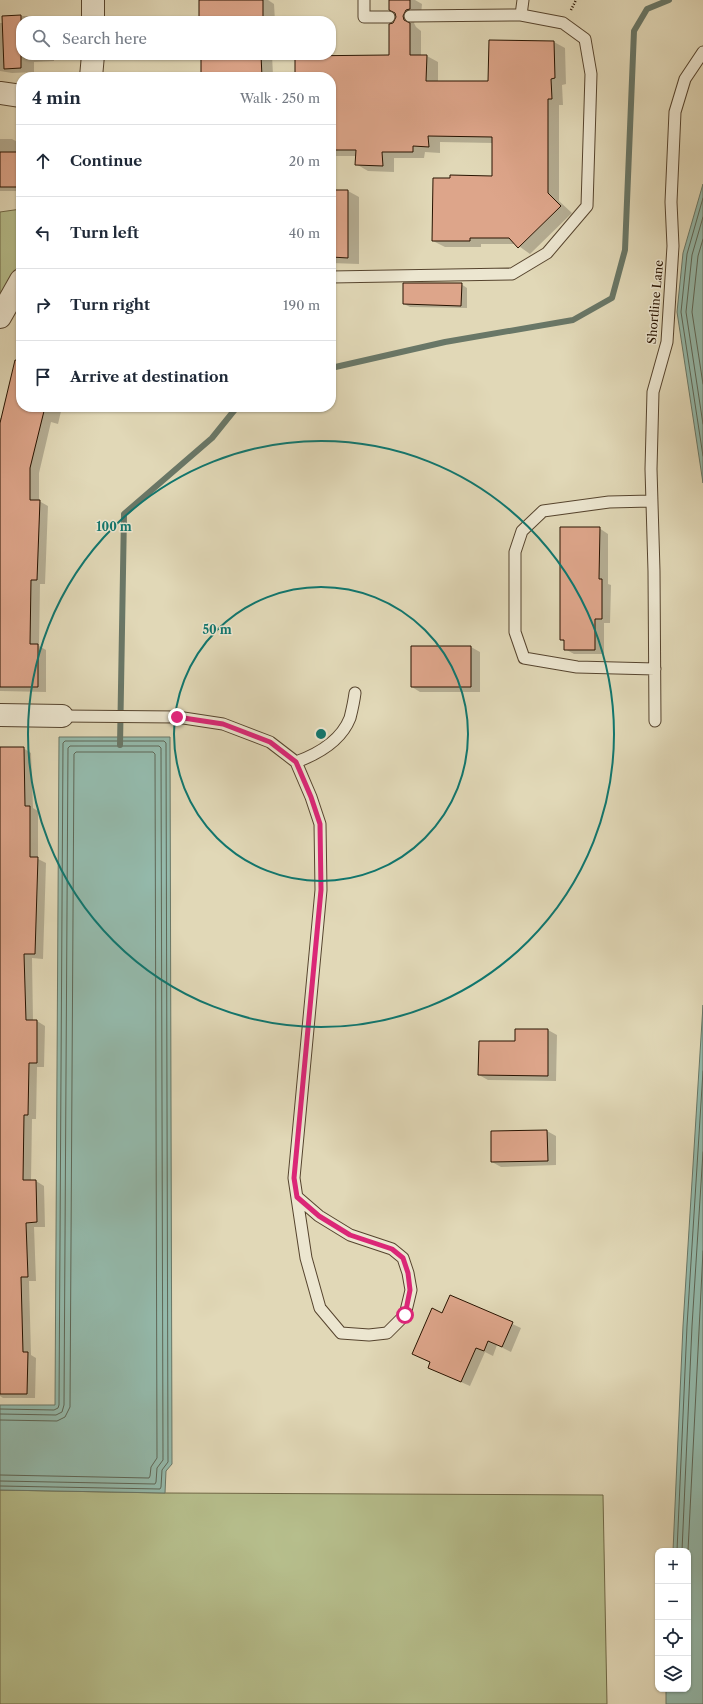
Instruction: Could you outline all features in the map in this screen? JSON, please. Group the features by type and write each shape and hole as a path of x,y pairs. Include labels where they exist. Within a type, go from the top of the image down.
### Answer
{"street":[{"path":"93,0 93,16"},
{"path":"91,72 93,60"},
{"path":"0,93 16,95"},
{"path":"0,317 16,289"},
{"path":"0,715 62,716"}],"lane":[{"path":"364,0 364,17 389,17"},
{"path":"522,15 523,0"},
{"path":"336,277 512,274 547,253 587,206 591,74 585,39 564,23 522,15 410,16"},
{"name":"Shortline Lane","path":"655,721 654,571 651,501 653,392 667,342 673,246 671,202 675,112 685,79 703,52"},
{"path":"651,501 609,502 543,511 522,531 515,552 515,632 524,658 576,666 655,669"},
{"path":"296,762 314,755 338,736 349,718 356,693"},
{"path":"62,716 177,717 223,724 270,742 296,762 311,797 320,824 321,890 294,1178 306,1258 320,1308 341,1334 388,1334 405,1315 410,1290 408,1273 403,1258 392,1249 350,1235 319,1216 297,1197"}],"path":[{"path":"569,14 576,0"}],"green space":[{"path":"16,210 16,278 0,306 0,212"},
{"path":"0,1490 165,1493 603,1495 607,1704 0,1704"}],"water":[{"path":"703,184 703,483 677,312 683,253"},
{"path":"59,737 170,737 172,1464 166,1471 165,1493 0,1490 0,1405 55,1405"},
{"path":"703,1005 703,1704 666,1704 666,1692 691,1692 691,1548 673,1548 683,1326"}],"building":[{"path":"199,0 263,0 263,16 199,16"},
{"path":"389,0 410,0 410,9 406,10 403,16 404,20 410,23 410,55 427,55 426,81 488,81 489,40 554,41 555,78 551,79 552,99 548,99 548,193 561,206 518,248 509,238 470,238 470,241 432,241 433,178 450,178 450,175 492,176 492,137 428,136 429,147 413,146 413,152 382,152 383,166 355,165 356,150 336,150 336,72 295,72 295,60 336,60 336,56 389,55 389,24 393,23 396,17 395,13 389,10"},
{"path":"21,15 16,16 16,60 21,60 21,68 4,69 2,16"},
{"path":"201,60 261,60 262,72 201,72"},
{"path":"0,152 16,152 16,187 0,187"},
{"path":"336,190 348,190 348,258 336,257"},
{"path":"403,283 462,283 461,306 403,304"},
{"path":"16,360 16,412 44,412 30,468 30,500 40,500 37,580 31,580 30,644 38,644 38,687 0,687 0,423"},
{"path":"560,527 600,527 599,579 602,579 602,619 595,619 595,650 564,650 564,640 560,640"},
{"path":"411,646 471,646 471,687 411,687"},
{"path":"0,747 24,747 25,806 30,806 30,857 38,857 35,954 24,954 26,1020 37,1020 37,1063 29,1063 28,1115 24,1115 23,1180 36,1180 37,1222 26,1223 28,1277 21,1277 23,1352 28,1352 27,1394 0,1394"},
{"path":"515,1029 548,1029 548,1076 478,1075 479,1041 515,1041"},
{"path":"547,1130 548,1161 491,1162 491,1131"},
{"path":"450,1295 513,1322 502,1347 488,1341 484,1351 476,1348 461,1382 428,1368 430,1362 412,1354 432,1308 442,1313"}],"waterway":[{"path":"336,367 445,342 573,320 612,298 625,250 634,31 647,9 669,0"},
{"path":"120,745 124,514 212,438 233,412"}],"route":[{"path":"177,717 223,724 270,742 296,762 311,797 320,824 321,890 312,972 294,1178 297,1197 319,1216 350,1235 392,1249 403,1258 408,1273 410,1290 405,1315"}]}
